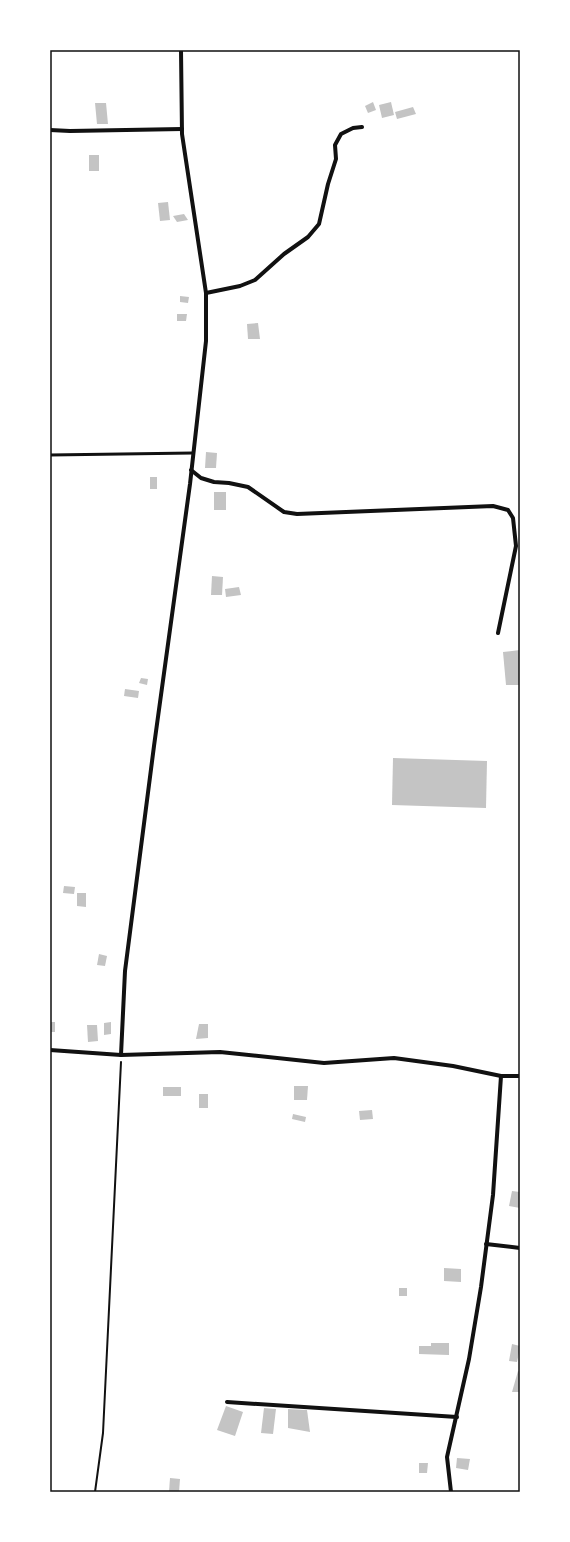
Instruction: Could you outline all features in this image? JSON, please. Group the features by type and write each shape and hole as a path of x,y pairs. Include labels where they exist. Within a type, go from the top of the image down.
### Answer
{"street":[{"path":"121,1054 125,971 191,470 206,341 206,293 182,129 181,50"},
{"path":"206,293 240,286 255,280 284,254 308,237 319,224 328,184 336,159 335,145 341,134 353,128 362,127"},
{"path":"50,130 182,129"},
{"path":"191,470 201,478 214,482 248,486 284,512 297,514 493,506 508,510 513,518 516,546 498,633"},
{"path":"50,1050 121,1054 220,1052 324,1063 394,1058 452,1066 501,1076 520,1076"},
{"path":"452,1492 447,1457 469,1359 493,1195 501,1076"},
{"path":"486,1244 520,1248"},
{"path":"227,1402 457,1417"}],"lane":[{"path":"50,456 193,453"}],"path":[{"path":"95,1492 103,1433 121,1054"}],"building":[{"path":"373,102 376,110 368,113 365,106"},
{"path":"391,102 394,115 382,118 379,105"},
{"path":"95,103 106,103 108,124 97,124"},
{"path":"413,107 416,114 397,119 395,112"},
{"path":"89,155 99,155 99,171 89,171"},
{"path":"168,202 170,220 160,221 158,203"},
{"path":"184,214 188,220 177,222 173,216"},
{"path":"180,296 189,297 188,303 180,302"},
{"path":"177,314 187,314 186,321 177,321"},
{"path":"258,323 260,339 248,339 247,324"},
{"path":"206,452 217,453 216,468 205,468"},
{"path":"150,477 157,477 157,489 150,489"},
{"path":"214,492 226,492 226,510 214,510"},
{"path":"212,576 223,577 222,595 211,595"},
{"path":"239,587 241,595 226,597 225,589"},
{"path":"520,650 520,685 506,685 503,652"},
{"path":"141,678 148,679 147,685 139,683"},
{"path":"125,689 139,691 138,698 124,696"},
{"path":"393,758 487,761 486,808 392,805"},
{"path":"64,886 75,887 74,894 63,893"},
{"path":"77,893 86,893 86,907 77,906"},
{"path":"99,954 107,956 105,966 97,965"},
{"path":"50,1022 55,1022 55,1032 50,1032"},
{"path":"111,1022 111,1034 104,1035 104,1023"},
{"path":"199,1024 208,1024 208,1038 196,1039"},
{"path":"87,1025 97,1025 98,1041 88,1042"},
{"path":"294,1086 308,1086 307,1100 294,1100"},
{"path":"163,1087 181,1087 181,1096 163,1096"},
{"path":"199,1094 208,1094 208,1108 199,1108"},
{"path":"372,1110 373,1119 360,1120 359,1111"},
{"path":"293,1114 306,1117 305,1122 292,1119"},
{"path":"512,1191 520,1192 520,1208 509,1206"},
{"path":"444,1268 461,1269 461,1282 444,1281"},
{"path":"399,1288 407,1288 407,1296 399,1296"},
{"path":"431,1343 449,1343 449,1355 419,1354 419,1346 431,1346"},
{"path":"512,1344 520,1346 520,1353 517,1362 509,1361"},
{"path":"518,1371 520,1372 520,1392 512,1392"},
{"path":"226,1406 243,1412 235,1436 217,1430"},
{"path":"264,1408 276,1409 273,1434 261,1433"},
{"path":"288,1409 307,1410 310,1432 288,1428"},
{"path":"457,1458 470,1459 468,1470 456,1468"},
{"path":"419,1463 428,1463 427,1473 419,1473"},
{"path":"170,1478 180,1479 179,1492 169,1492"}]}
